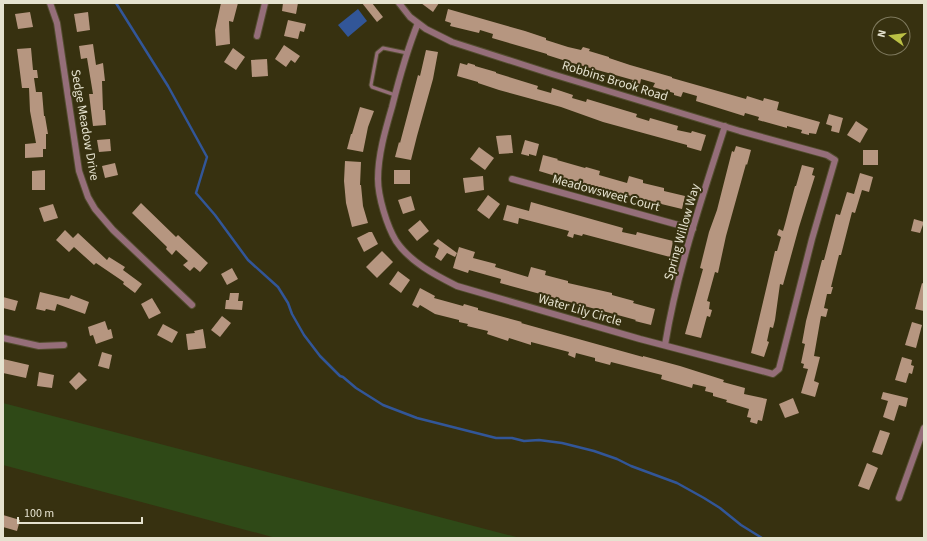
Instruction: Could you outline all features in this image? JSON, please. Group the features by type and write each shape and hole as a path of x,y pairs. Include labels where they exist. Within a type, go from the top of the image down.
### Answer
{"street":[{"name":"Sedge Meadow Drive","path":"50,3 56,23 79,171 88,197 99,215 113,230 192,305"},
{"path":"257,36 265,3"},
{"name":"Robbins Brook Road","path":"399,3 410,17 426,29 452,42 725,126 828,155 835,160"},
{"name":"Water Lily Circle","path":"418,23 407,53 395,95 380,160 378,180 380,195 385,216 396,240 420,265 457,286 773,374 779,369 812,239 835,160"},
{"name":"Spring Willow Way","path":"665,345 669,323 693,229 725,126"},
{"name":"Meadowsweet Court","path":"512,179 693,229"},
{"path":"3,338 39,346 64,345"},
{"path":"899,498 924,428"}],"lane":[{"path":"395,95 370,85 377,53 383,48 407,53"}],"green space":[{"path":"3,403 520,538 276,538 3,465"}],"water":[{"path":"358,9 367,21 348,37 338,25"}],"building":[{"path":"221,3 238,3 233,22 229,21 230,44 216,46 215,30"},
{"path":"283,3 298,3 296,14 282,11"},
{"path":"362,3 372,3 383,17 377,22"},
{"path":"421,3 439,3 433,12"},
{"path":"448,9 525,31 568,47 581,50 583,47 590,49 589,51 630,65 746,99 747,96 763,101 764,98 779,102 777,110 820,122 816,134 809,133 809,135 801,133 802,130 787,126 787,128 758,120 759,117 745,113 744,116 696,101 697,96 683,92 681,97 674,95 674,93 653,87 655,83 641,79 640,84 632,82 633,80 492,38 493,34 480,30 479,33 450,26 451,23 445,21"},
{"path":"30,12 33,27 18,29 15,14"},
{"path":"88,12 90,30 77,32 74,14"},
{"path":"288,20 306,24 304,32 300,31 298,39 284,36"},
{"path":"93,44 96,65 103,63 105,81 102,81 103,110 105,110 106,125 93,126 89,94 93,94 87,58 81,59 79,46"},
{"path":"284,45 300,56 295,63 291,60 286,67 275,59"},
{"path":"31,48 33,70 37,70 38,78 34,78 36,92 42,92 44,116 48,134 46,134 46,149 43,149 43,157 25,158 25,144 36,143 30,111 29,88 22,88 17,49"},
{"path":"233,48 245,57 236,70 224,62"},
{"path":"426,50 438,52 433,79 411,160 395,157 418,75 420,76"},
{"path":"267,59 268,76 252,77 251,60"},
{"path":"460,63 475,65 538,86 537,89 551,93 552,88 573,95 572,98 586,102 587,99 637,114 636,117 649,121 650,118 678,126 677,130 691,133 692,131 706,135 701,151 687,147 687,145 603,122 561,107 499,90 457,76"},
{"path":"360,107 374,111 368,127 363,152 347,149"},
{"path":"829,114 843,118 839,133 831,131 832,126 826,124"},
{"path":"856,121 868,129 860,143 847,135"},
{"path":"511,135 513,153 499,154 496,136"},
{"path":"110,139 111,151 99,152 97,140"},
{"path":"525,140 539,144 536,156 521,154"},
{"path":"736,146 751,150 726,236 718,273 715,272 707,301 710,302 709,309 712,310 710,317 707,316 701,338 685,334 703,269 700,268 709,232 717,210 732,151 734,152"},
{"path":"479,147 494,158 485,170 470,159"},
{"path":"863,150 878,150 878,165 863,165"},
{"path":"543,155 600,171 599,175 627,183 629,176 643,180 643,183 664,188 664,191 685,196 682,209 595,188 539,171"},
{"path":"345,161 361,162 360,185 363,206 368,223 352,227 346,203 344,181"},
{"path":"115,163 118,175 105,178 102,166"},
{"path":"802,165 814,168 812,175 815,176 783,285 780,284 775,320 773,328 770,327 767,341 769,342 764,357 751,353 775,251 777,251 781,237 777,235 779,229 783,231"},
{"path":"45,170 45,190 32,190 32,171"},
{"path":"394,170 410,170 410,184 394,184"},
{"path":"860,173 873,177 869,192 862,190 855,213 852,212 841,255 839,255 831,287 833,287 831,294 827,294 824,308 828,309 826,317 821,316 814,356 820,357 814,381 819,383 815,397 801,393 808,369 803,368 804,364 801,363 805,344 802,343 806,321 836,214 840,215 847,192 854,194"},
{"path":"483,176 484,190 465,193 463,178"},
{"path":"488,195 500,204 489,219 477,210"},
{"path":"411,196 415,210 403,214 398,200"},
{"path":"531,202 623,228 622,232 636,235 637,232 673,241 670,257 583,234 582,236 574,234 573,238 567,236 569,231 519,218 518,224 503,220 507,205 529,211"},
{"path":"141,203 176,237 178,235 208,263 200,272 194,267 190,271 183,265 188,261 176,250 172,255 166,249 167,247 132,213"},
{"path":"53,204 58,218 44,222 39,208"},
{"path":"914,219 924,222 920,233 911,231"},
{"path":"420,220 429,231 417,241 408,230"},
{"path":"65,230 73,238 78,233 107,260 109,257 125,267 123,270 142,284 135,293 123,284 124,282 96,263 94,265 74,247 69,252 56,240"},
{"path":"372,232 378,244 364,252 357,238"},
{"path":"438,239 457,253 455,257 447,253 441,261 435,257 439,248 433,244"},
{"path":"459,247 475,252 473,258 496,264 495,267 528,277 531,267 546,271 545,275 568,281 568,283 612,293 612,295 634,301 633,303 655,309 651,325 500,283 501,279 469,270 468,273 453,268"},
{"path":"382,251 393,262 377,278 366,267"},
{"path":"232,268 238,279 227,285 221,274"},
{"path":"398,271 410,280 401,293 389,284"},
{"path":"922,283 924,284 924,311 915,309"},
{"path":"420,288 435,296 434,298 463,306 464,304 478,308 478,310 522,322 521,323 680,366 724,380 723,382 745,388 744,394 767,399 762,421 758,420 757,424 750,422 751,418 747,417 749,409 726,402 727,400 713,396 713,393 705,391 706,387 693,384 692,388 661,379 662,375 611,362 610,365 595,361 595,358 576,353 575,358 568,355 569,352 531,342 531,345 509,338 508,341 487,334 488,331 467,326 468,324 459,322 459,320 435,314 420,305 418,308 412,305"},
{"path":"40,292 69,299 71,295 89,302 85,314 57,304 55,311 36,309"},
{"path":"230,293 239,293 238,301 243,301 242,310 225,309 226,300 229,300"},
{"path":"3,297 18,301 15,311 3,308"},
{"path":"152,298 161,313 149,319 141,304"},
{"path":"222,316 231,323 220,337 211,330"},
{"path":"105,321 108,330 111,329 113,338 96,344 93,335 90,336 88,327"},
{"path":"912,322 922,325 916,348 905,345"},
{"path":"163,324 178,332 172,343 157,335"},
{"path":"203,329 206,348 188,350 186,334 195,333 194,331"},
{"path":"102,352 112,355 109,369 98,366"},
{"path":"902,357 912,360 911,365 914,366 912,374 909,373 906,383 895,380"},
{"path":"3,359 29,365 26,378 3,373"},
{"path":"39,372 54,375 52,388 37,386"},
{"path":"79,372 87,380 76,390 69,382"},
{"path":"883,392 908,398 906,407 899,405 894,421 883,417 888,401 881,399"},
{"path":"793,398 799,413 785,418 779,404"},
{"path":"880,430 890,433 882,455 872,452"},
{"path":"867,463 878,468 869,490 858,486"},
{"path":"3,515 20,520 17,531 3,527"}],"waterway":[{"path":"116,3 168,86 207,157 196,193 215,215 248,260 278,287 304,335 320,356 340,376 383,405 417,418 496,438 512,438 524,441 539,440 562,443 594,451 617,459 631,466 677,483 720,508 741,525 762,538"}]}
